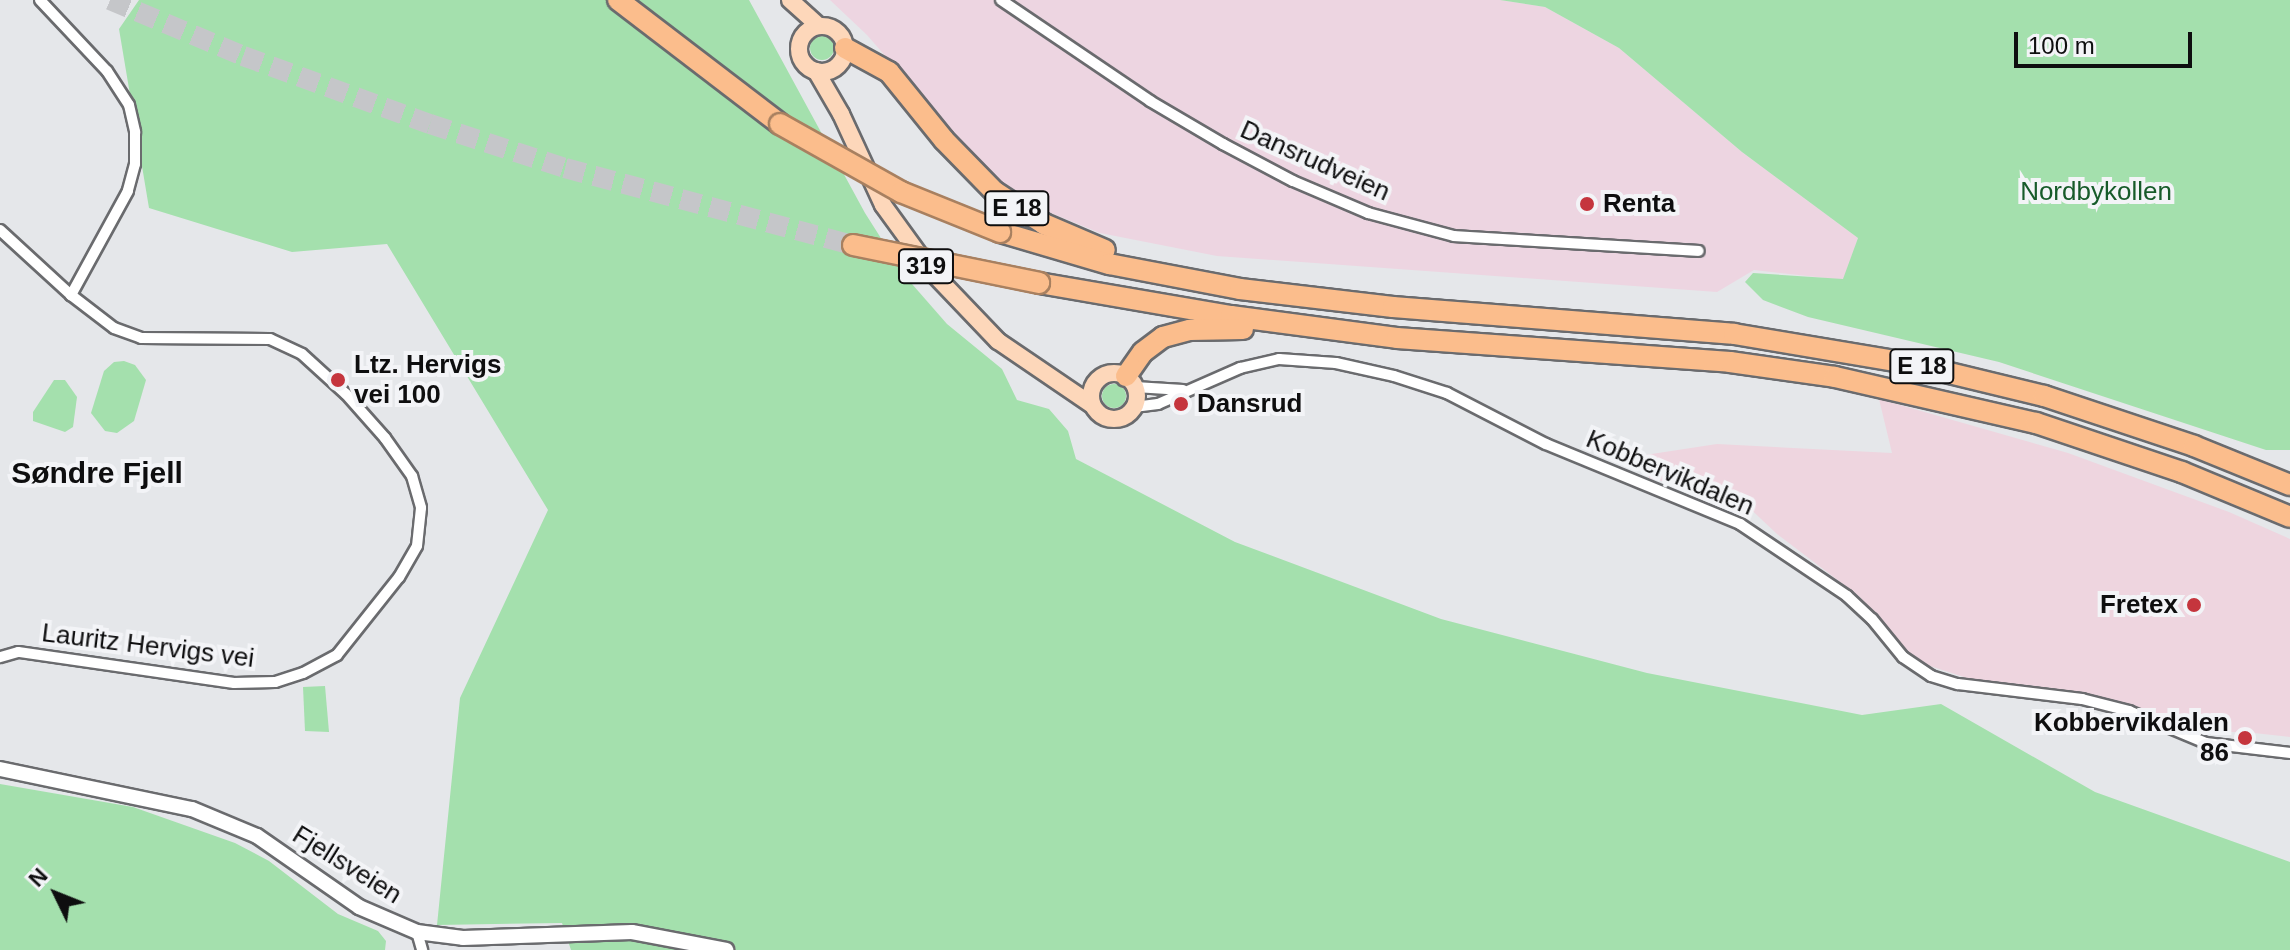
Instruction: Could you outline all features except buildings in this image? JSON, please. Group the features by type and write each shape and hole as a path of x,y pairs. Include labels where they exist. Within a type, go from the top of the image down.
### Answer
{"highway":[{"name":"E 18","path":"618,0 780,124 901,192 1000,232 1109,264 1240,289 1393,307 1734,334 1853,352 2044,396 2194,446 2290,485"},
{"name":"E 18","path":"845,48 889,72 968,168 1018,209 1074,239 1101,249 1240,289"},
{"name":"E 18","path":"853,245 1039,283 1222,315 1397,338 1730,362 1906,391 2101,443 2290,517"},
{"name":"E 18","path":"1130,382 1152,344 1190,330 1245,329 1311,338 1397,338"}],"main road":[{"name":"319","path":"789,0 819,26 837,32 845,48"},
{"name":"319","path":"789,0 803,35 800,57 816,71 841,114 883,205 931,271 998,341 1092,405 1100,415 1112,419 1125,416 1134,407"},
{"path":"803,35 819,26"},
{"path":"816,71 835,68 845,48"},
{"name":"319","path":"835,68 841,114"},
{"path":"1056,380 1096,381 1110,373 1130,382 1134,407"},
{"path":"1092,405 1091,392 1096,381"},
{"name":"Fjellsveien","path":"0,769 192,809 257,836 359,907 417,932 463,938 632,932 726,950"}],"street":[{"path":"40,0 107,71 129,105 135,132 135,164 128,191 71,295"},
{"name":"Dansrudveien","path":"1001,0 1150,101 1223,144 1293,181 1368,213 1454,236 1699,251"},
{"name":"Lauritz Hervigs vei","path":"0,230 71,295 114,328 141,338 270,339 302,354 346,394 406,467 421,508 420,536 399,577 337,655 303,673 275,682 234,683 18,652 0,658"},
{"name":"Kobbervikdalen","path":"1134,407 1158,404 1240,368 1279,359 1350,366 1423,385 1559,450 1704,505 1740,524 1847,596 1872,619 1903,657 1931,676 1958,684 2082,699 2129,711 2206,743 2290,753"},
{"name":"Kobbervikdalen","path":"1130,382 1185,391"},
{"path":"417,932 422,950"}],"shaded area":[{"path":"830,0 1500,0 1545,7 1619,48 1742,152 1858,238 1844,280 1754,270 1717,292 1217,256 1100,233 1036,207 982,167 867,35"},
{"path":"1879,399 2068,453 2229,512 2290,539 2290,737 2245,732 2202,732 2139,709 2051,688 1970,679 1930,666 1908,654 1860,597 1777,534 1743,502 1649,478 1645,455 1717,444 1892,453"}],"green space":[{"path":"139,0 749,0 865,213 905,276 947,324 1002,369 1017,400 1049,409 1068,431 1076,459 1235,542 1441,619 1647,673 1862,715 1941,704 2095,792 2290,862 2290,950 571,950 562,923 437,925 460,698 548,510 387,244 292,252 149,208 119,29"},
{"name":"Nordbykollen","path":"1500,0 2290,0 2290,450 2266,450 1999,362 1808,317 1763,300 1745,282 1753,273 1843,279 1858,238 1742,152 1619,48 1545,7"},
{"path":"822,36 833,43 834,48 827,59 822,60 811,53 810,48 817,37"},
{"path":"124,361 135,365 146,380 134,421 117,433 105,431 91,413 104,371 114,362"},
{"path":"54,380 65,380 77,397 73,427 65,432 33,421 33,412"},
{"path":"1114,384 1123,387 1126,396 1123,405 1114,408 1105,405 1102,396 1105,387"},
{"path":"325,686 329,732 305,731 303,687"},
{"path":"0,784 133,807 235,843 269,861 338,914 378,931 386,941 385,950 0,950"}],"tunnel":[{"path":"110,0 243,56 430,124 565,168 853,245"}],"place":[{"name":"Renta","path":"1587,204"},
{"name":"Ltz. Hervigs vei 100","path":"338,380"},
{"name":"Dansrud","path":"1181,404"},
{"name":"Fretex","path":"2194,605"},
{"name":"Kobbervikdalen 86","path":"2245,738"}],"district":[{"name":"Søndre Fjell","path":"97,473"}]}
